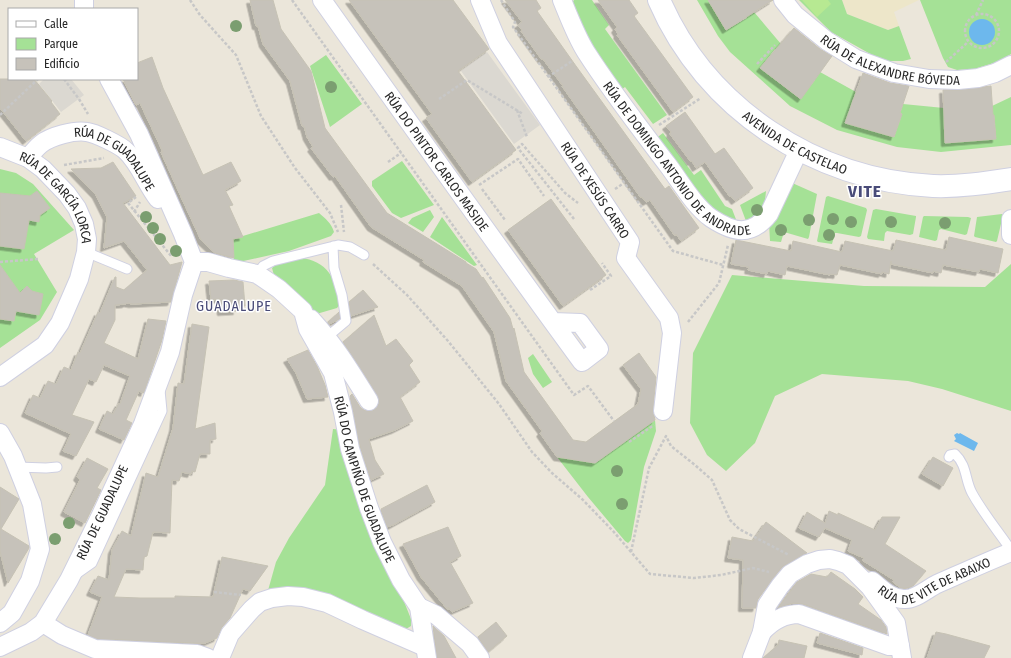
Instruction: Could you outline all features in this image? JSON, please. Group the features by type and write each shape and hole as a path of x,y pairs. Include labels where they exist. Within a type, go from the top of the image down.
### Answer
{"street":[{"name":"RÚA DO PINTOR CARLOS MASIDE","path":"322,0 553,322"},
{"name":"RÚA DE XESÚS CARRO","path":"480,0 498,43 630,242 626,258 669,318 672,333 663,411"},
{"name":"RÚA DE DOMINGO ANTONIO DE ANDRADE","path":"562,0 586,52 645,135 705,213 727,226 744,231 754,228 762,223 769,214 799,150"},
{"name":"AVENIDA DE CASTELAO","path":"660,0 681,42 718,88 750,118 766,130 799,150 846,170 863,175 912,184 952,186 1011,179"},
{"name":"RÚA DE ALEXANDRE BÓVEDA","path":"783,0 794,15 827,41 856,59 894,74 929,79 958,80 990,75 1011,65"},
{"name":"RÚA DE GUADALUPE","path":"43,623 69,580 143,424 170,352 183,295 186,260 183,234 139,134 110,80"},
{"name":"RÚA DE GUADALUPE","path":"28,158 47,140 63,134 88,132 109,140 126,151 183,234"},
{"name":"RÚA DE GARCÍA LORCA","path":"0,147 28,158 43,169 67,194 77,208 84,224 87,240 86,252 79,279 60,323 45,345 0,377"},
{"path":"1011,219 1011,235"},
{"name":"RÚA DO CAMPIÑO DE GUADALUPE","path":"186,260 208,262 257,274 279,289 328,337 369,401"},
{"name":"RÚA DO CAMPIÑO DE GUADALUPE","path":"303,311 308,329 333,373 343,412 350,449 369,508 382,542 401,580 419,607 426,652"},
{"path":"0,433 13,456 32,504 40,549 30,581 12,612 0,623"},
{"name":"RÚA DE VITE DE ABAIXO","path":"862,578 866,577 887,594 894,597 912,599 929,588 1011,551"},
{"name":"RÚA DE VITE DE ABAIXO","path":"752,658 762,632 767,605 785,580 790,574 808,564 819,560 830,559 848,565 870,587 896,623 901,652"},
{"name":"RÚA DO CAMPIÑO DE GUADALUPE","path":"260,602 272,598 288,596 303,597 327,603 426,652"},
{"path":"220,658 230,634 260,602"},
{"path":"419,607 436,615 470,644 480,658"},
{"path":"762,632 771,623 790,614 799,614 889,646 901,652"},
{"path":"0,647 31,632 43,623 62,635 95,649 197,654 208,658"}],"lane":[{"path":"257,274 263,266 273,261 338,245 350,247 364,255"},
{"path":"328,337 346,321 342,295 334,268 333,246"},
{"path":"86,252 127,269"},
{"path":"949,457 950,455 955,454 960,459 965,468 972,492 1011,551"},
{"path":"17,467 57,467"}],"path":[{"path":"190,0 200,15 236,54 261,116 296,168 330,213 337,229"},
{"path":"292,0 574,395 588,386 614,421"},
{"path":"501,0 514,22 512,27 673,251 723,265"},
{"path":"976,15 983,0"},
{"path":"986,14 995,20 999,30 999,35 993,44 988,47 978,48 968,42 964,32 965,27 971,18 976,15 986,14"},
{"path":"946,62 968,42"},
{"path":"757,64 776,45"},
{"path":"548,77 586,52"},
{"path":"0,115 37,80"},
{"path":"65,80 79,99"},
{"path":"439,99 467,80 528,118"},
{"path":"645,135 701,98"},
{"path":"517,110 527,137"},
{"path":"388,136 393,133"},
{"path":"574,219 518,148 522,144 565,193 578,203"},
{"path":"388,162 401,153"},
{"path":"82,162 106,158"},
{"path":"479,185 518,159 544,196"},
{"path":"482,189 505,220"},
{"path":"138,195 128,203 172,256 186,260"},
{"path":"341,205 344,232"},
{"path":"686,324 719,283 728,242"},
{"path":"364,255 407,295 448,340 499,404 532,452 552,473 582,499 650,574 694,578 722,575 753,568 762,569 785,580"},
{"path":"0,262 38,259"},
{"path":"590,290 611,276 602,264"},
{"path":"629,442 658,422 663,411"},
{"path":"631,552 649,468 666,436 671,446 712,480 730,520 739,529 808,564"},
{"path":"214,592 242,595 260,602"}],"shaded area":[{"path":"842,0 919,0 894,12 899,26 888,30 847,14"},
{"path":"487,52 540,125 514,144 461,71"},
{"path":"43,80 72,80 84,95 61,112 39,84"}],"green space":[{"path":"574,0 592,0 609,25 605,29 667,115 653,124 625,87 621,90 596,58 572,3"},
{"path":"697,0 708,0 726,30 747,18 746,16 754,12 781,44 777,50 775,49 760,68 800,99 820,72 856,92 855,100 853,99 846,123 894,137 902,114 900,113 903,104 944,108 946,119 944,119 945,143 996,139 992,106 1011,97 1011,145 941,152 897,147 837,130 790,106 730,52 718,36"},
{"path":"799,0 842,0 847,14 888,30 899,26 911,59 903,61 883,61 831,32"},
{"path":"802,0 828,0 831,4 817,17"},
{"path":"920,0 1011,0 1011,54 997,62 974,69 957,70 948,67"},
{"path":"326,55 362,104 330,127 310,66"},
{"path":"663,133 694,175 701,170 725,206 732,209 737,222 708,207 655,139"},
{"path":"402,161 434,205 401,218 392,213 372,186 372,181"},
{"path":"0,169 16,173 33,184 74,230 34,254 57,292 40,320 0,348"},
{"path":"790,182 817,194 809,237 808,239 784,232 781,242 770,241 769,223"},
{"path":"766,191 764,211 746,221 740,205"},
{"path":"828,196 866,208 867,210 861,236 859,237 835,233 832,244 817,241 826,197"},
{"path":"876,209 916,216 913,234 910,235 887,231 885,233 884,241 868,239 867,237 873,210"},
{"path":"430,210 434,217 423,232 408,223 412,218"},
{"path":"319,213 331,226 334,232 331,236 289,251 234,263 233,239"},
{"path":"1002,214 996,242 974,236 977,217"},
{"path":"924,216 971,218 967,234 965,235 941,229 939,230 937,240 935,241 919,237"},
{"path":"442,217 477,265 474,266 430,237"},
{"path":"300,258 317,263 324,267 329,273 339,295 340,304 337,308 313,315 275,279 272,268 277,263"},
{"path":"1011,264 1011,411 942,389 908,381 822,374 775,396 755,443 726,471 707,455 690,423 693,353 732,275 864,286 985,287"},
{"path":"533,354 552,382 543,388 533,374 528,358"},
{"path":"655,420 656,431 644,467 631,540 628,543 588,497 557,457 595,463"},
{"path":"333,429 342,430 411,619 411,626 406,629 267,594 276,562 289,538 325,485"}],"water":[{"path":"982,19 991,23 995,32 991,41 982,45 973,41 969,32 973,23"},
{"path":"960,433 978,443 974,451 954,441 956,439 954,435"}],"building":[{"path":"250,0 273,0 281,29 311,71 325,128 387,213 466,262 476,269 482,278 483,277 510,318 513,329 514,328 524,372 573,440 586,442 638,404 641,389 623,365 639,353 656,377 653,410 655,420 595,463 557,457 540,433 542,431 506,381 494,332 462,286 371,227 335,176 333,177 311,148 313,147 307,137 304,126 302,126 290,81 263,44 258,26 256,26"},
{"path":"349,0 453,0 489,49 458,71 516,150 472,182 426,118 432,114"},
{"path":"505,0 536,0 541,8 537,11 576,66 665,189 669,186 699,228 681,241 676,234 675,236 650,200 646,202 642,197 641,198 563,86 521,31 522,30 518,25 522,22"},
{"path":"598,0 629,0 638,13 634,16 693,97 673,112 617,35 618,34 615,29 617,27"},
{"path":"708,0 773,0 726,30"},
{"path":"794,28 820,49 832,56 801,99 760,68"},
{"path":"152,57 163,88 203,175 231,162 241,181 225,190 233,205 229,206 243,237 233,239 234,258 215,253 201,240 140,103 136,105 124,80 138,80 138,63"},
{"path":"863,73 890,83 909,86 894,137 845,123"},
{"path":"0,79 35,80 52,101 51,102 60,114 26,141 0,108"},
{"path":"991,86 996,139 945,143 943,90 959,90"},
{"path":"685,112 715,154 724,148 753,188 735,201 731,196 730,197 705,162 696,168 670,134 671,132 666,126"},
{"path":"113,162 136,196 123,203 170,265 182,262 171,302 127,303 115,305 115,320 104,343 138,359 148,319 166,321 162,340 144,393 139,391 126,420 132,423 124,440 99,429 107,411 113,414 119,403 120,404 130,376 104,365 96,382 89,379 72,415 94,422 76,456 63,451 71,434 25,413 33,395 40,398 48,381 56,384 64,367 71,370 78,352 80,353 98,312 100,313 115,277 116,287 124,290 147,270 124,241 104,248 107,217 96,195 71,169 101,168"},
{"path":"37,191 50,208 40,215 39,222 29,220 24,249 0,246 0,193 30,196"},
{"path":"551,199 606,275 563,306 508,230"},
{"path":"949,237 1003,249 998,273 980,269 979,272 943,265 941,273 933,271 933,273 891,264 891,261 889,274 882,272 882,274 840,265 837,275 830,275 787,266 785,275 768,271 767,274 748,270 749,267 731,264 736,240 791,251 793,241 842,252 845,241 893,251 896,240 946,250"},
{"path":"0,265 20,293 27,286 32,291 43,294 39,315 16,311 14,321 0,319"},
{"path":"234,280 243,282 245,306 235,306 237,311 221,312 220,299 211,300 209,281"},
{"path":"363,290 378,307 351,316 349,302"},
{"path":"339,312 340,319 329,324 328,322"},
{"path":"374,315 386,346 396,339 413,361 409,365 420,382 400,397 413,421 395,430 369,439 375,460 384,474 371,480 360,446 350,396 352,394 360,407 369,411 374,410 378,406 379,400 343,342"},
{"path":"192,324 209,327 195,429 215,423 216,439 210,440 210,454 200,454 195,472 192,471 191,474 182,472 179,481 172,480 170,533 153,532 147,556 144,557 143,570 126,569 114,597 213,597 222,557 268,566 250,591 243,589 230,618 222,627 217,638 205,643 97,639 88,635 102,597 90,592 98,576 109,580 112,550 122,531 131,536 146,473 158,477 173,428 178,383 184,384"},
{"path":"308,350 317,366 328,397 307,399 296,373 287,359"},
{"path":"933,457 953,468 943,486 922,474"},
{"path":"87,458 108,469 97,488 101,490 85,523 64,512 80,480 77,477"},
{"path":"427,485 435,502 387,527 381,509"},
{"path":"0,487 19,499 1,529 29,546 8,583 0,551"},
{"path":"829,511 838,515 838,513 875,530 882,517 900,517 885,544 926,571 913,586 901,588 893,582 894,580 862,560 864,558 848,551 852,540 825,528 819,537 799,528 807,512 825,523"},
{"path":"766,522 807,553 782,567 758,599 756,608 742,608 743,560 728,558 732,537 753,541"},
{"path":"448,527 461,556 450,562 473,603 452,612 448,607 448,610 421,577 403,544"},
{"path":"831,572 855,589 863,597 858,604 881,620 886,627 887,634 803,604 793,603 778,608 797,582 811,574 827,577"},
{"path":"496,622 507,636 488,652 478,637"},
{"path":"433,626 444,636 456,658 437,658"},
{"path":"936,632 990,646 984,658 927,658"},
{"path":"820,633 863,648 862,655 817,643"},
{"path":"779,640 807,646 804,658 763,658 778,645"}],"district":[{"name":"VITE","path":"865,191"},
{"name":"GUADALUPE","path":"234,306"}]}
